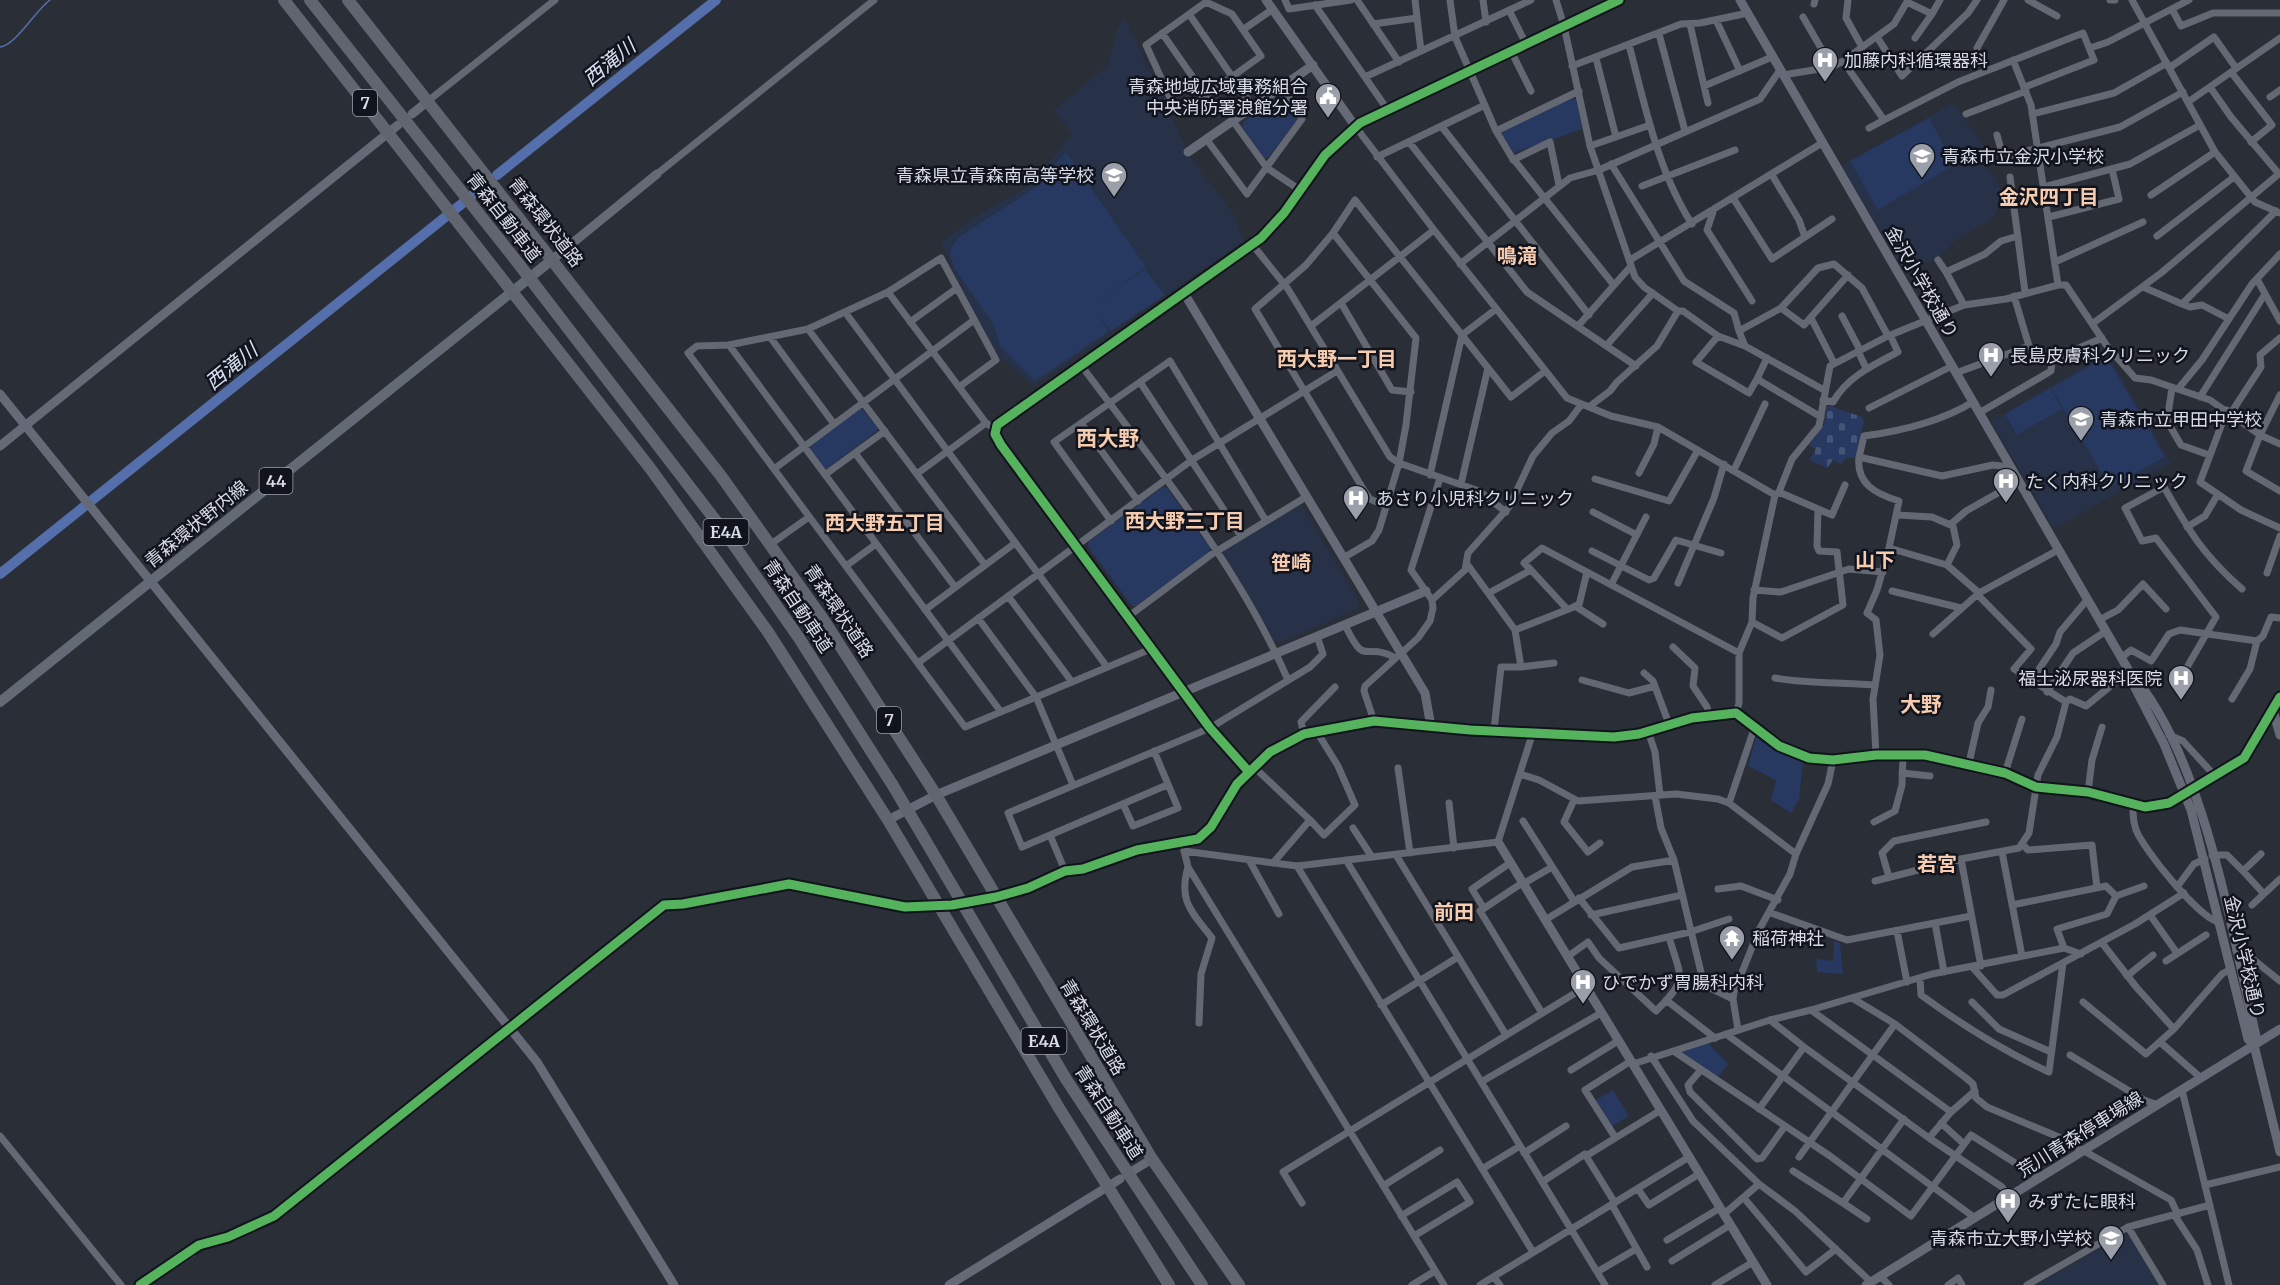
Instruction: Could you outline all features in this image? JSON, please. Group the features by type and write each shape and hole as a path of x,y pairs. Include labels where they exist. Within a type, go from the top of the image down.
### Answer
{"highway":[{"name":"7","path":"284,0 394,129 458,222 705,543 810,695 939,907 1115,1183 1169,1285"},
{"name":"青森自動車道","path":"310,0 518,263 729,538 799,638 892,784 1066,1078 1201,1285"},
{"name":"青森環状道路","path":"348,0 553,259 771,544 869,688 936,795 1152,1159 1239,1285"}],"main road":[{"name":"青森環状野内線","path":"0,702 553,259"}],"street":[{"path":"412,114 555,0"},
{"path":"553,259 874,0"},
{"path":"1266,0 1377,157 1567,398 1611,416 1658,427 1777,494 1832,515 1845,485"},
{"path":"1285,0 1289,9 1351,0"},
{"path":"1357,0 1399,62"},
{"path":"1415,0 1421,51"},
{"path":"1450,0 1455,36 1496,131 1513,160 1613,284"},
{"path":"1483,0 1486,22"},
{"path":"1365,77 1531,0"},
{"path":"1556,0 1564,26 1590,146 1630,263 1639,282 1678,311 1683,311 1718,336 1745,346 1824,390"},
{"path":"995,429 999,423 1252,244 1277,222 1325,155 1355,126 1619,0"},
{"name":"金沢小学校通り","path":"1741,0 1781,73 2106,631 2189,791"},
{"path":"1848,0 1846,18 1862,46"},
{"path":"1915,38 1940,0"},
{"path":"1877,37 1902,76 1968,13 1977,0"},
{"path":"1977,48 2004,0"},
{"path":"2028,0 2057,16"},
{"path":"2132,0 2215,152 2252,198 2278,212 2182,303"},
{"path":"2090,48 2145,24 2188,0"},
{"path":"1460,264 1559,185 1578,174 1599,170 1760,99 1781,73 1832,67 1844,61 1894,24 1907,1 1932,14"},
{"path":"1210,2 1232,14 1244,29 1261,56 1180,114 1177,112 1146,46 1189,14 1210,2"},
{"path":"1315,5 1387,110"},
{"path":"1244,29 1273,9"},
{"path":"2172,9 2181,26 2213,13 2280,14"},
{"path":"1509,10 1526,44"},
{"path":"1572,66 1681,24 1748,13"},
{"path":"1189,14 1253,107"},
{"path":"1803,17 1832,67"},
{"path":"1373,24 1417,18"},
{"path":"1716,20 1740,72"},
{"path":"1689,24 1708,103"},
{"path":"1162,33 1206,96"},
{"path":"1869,128 1923,99 2083,33 2094,60 1966,114"},
{"path":"1659,34 1685,131"},
{"path":"2032,114 2114,93 2168,65 2214,37 2272,125 2251,142"},
{"path":"2188,102 2280,38"},
{"path":"1629,45 1656,143 1678,203 1692,224"},
{"path":"1511,51 1531,91"},
{"path":"1704,86 1772,57"},
{"path":"1596,58 1616,137"},
{"path":"2013,60 2026,89 2032,114 2058,285"},
{"path":"1844,61 1884,120"},
{"path":"1188,152 1312,65"},
{"path":"1207,140 1245,194 1302,119 1282,87"},
{"path":"2092,324 2143,287 2280,173 2251,142 2210,87"},
{"path":"2270,98 2280,90"},
{"path":"1496,131 1579,91"},
{"path":"1997,135 2004,157 2120,127 2182,92"},
{"path":"1377,157 1485,105"},
{"path":"1233,121 1267,168 1300,190"},
{"path":"1590,146 1650,125"},
{"path":"2044,187 2130,165 2200,125"},
{"path":"1442,127 1589,315"},
{"path":"0,446 394,129"},
{"path":"1409,142 1527,292 1636,366"},
{"path":"1513,160 1550,142 1559,185"},
{"path":"1578,326 1630,263 1822,143"},
{"path":"1642,186 1735,150"},
{"path":"2151,195 2215,152"},
{"path":"1611,164 1684,281 1734,313 1745,346"},
{"path":"2049,217 2119,199 2112,169"},
{"path":"1772,175 1799,220 1805,237"},
{"path":"2010,177 2025,292"},
{"path":"2157,236 2234,177"},
{"path":"1733,198 1772,259 1832,219"},
{"path":"1386,506 1368,496 1255,309 1306,266 1333,233 1355,200 1511,397 1545,371"},
{"path":"1714,209 1707,230 1752,301"},
{"path":"2055,262 2143,222"},
{"path":"1311,326 1434,230"},
{"path":"1333,233 1416,338 1411,392 1398,463 1386,506 1374,539 1343,558"},
{"path":"1946,272 1985,254 2001,241 2018,236"},
{"path":"1252,244 1285,284 1383,448 1398,463 1479,491 1506,512"},
{"path":"2209,454 2181,445 2167,421 2175,389 2202,360 2257,279 2279,256"},
{"path":"959,387 996,360 941,258 888,292 808,329 729,345 697,346 688,353 965,727 1152,648"},
{"path":"1938,260 1964,305"},
{"path":"1739,331 1781,308 1818,268 1834,264 1848,274 1862,288 1898,352 1866,368 1841,388 1833,402 1823,400"},
{"path":"1781,308 1804,326 1848,274"},
{"path":"2257,279 2280,321"},
{"path":"1736,713 1739,703 1739,652 1752,622 1754,590 1777,494 1792,459 1819,426 1828,370 1834,363 1889,335 1964,305 2066,285 2123,367 2135,378 2200,397 2229,411 2260,435 2280,444"},
{"path":"2143,287 2190,307 2202,305 2229,320"},
{"path":"910,322 957,288"},
{"path":"888,292 986,423 995,429 1001,445 1185,691 1210,728 1252,770 1324,835 1355,805 1338,766 1317,732"},
{"path":"1184,293 1376,612 1397,655 1425,693 1431,727"},
{"path":"1606,346 1653,293"},
{"path":"2200,397 2265,294"},
{"path":"1869,408 1954,370 2029,346 2014,296"},
{"path":"1341,303 1392,390 1411,392"},
{"path":"1430,475 1462,335 1496,309"},
{"path":"1590,406 1657,346 1678,311"},
{"path":"845,312 1107,667"},
{"path":"1842,316 1866,368"},
{"path":"1811,318 1834,363"},
{"path":"774,469 974,320"},
{"path":"808,329 985,565"},
{"path":"1718,336 1696,362 1749,393 1767,358"},
{"path":"770,337 834,424"},
{"path":"1979,413 2051,371 2052,360 2102,338"},
{"path":"2280,338 2259,354 2261,367 2229,411 2209,454 2200,482 2241,510 2280,528"},
{"path":"729,345 1000,712"},
{"path":"1111,521 1054,444 1170,361 1266,521"},
{"path":"1081,365 1166,479 1216,551 1276,653 1288,680"},
{"path":"1461,484 1488,368"},
{"path":"918,663 1192,460 1337,371"},
{"path":"1757,379 1821,417"},
{"path":"1140,382 1241,536"},
{"path":"0,394 537,1062 674,1285"},
{"path":"2280,395 2277,408 2260,435 2246,471 2280,491"},
{"path":"1876,755 1874,685 1880,655 1880,640 1876,620 1867,613 1883,572 1899,501 1881,495 1863,480 1858,467 1864,436 1902,431 1957,411 1973,402"},
{"path":"1734,470 1765,404"},
{"path":"1432,600 1465,570 1468,553 1506,512 1533,456 1552,433 1569,421 1581,405"},
{"path":"918,474 986,423"},
{"path":"1081,423 1138,501"},
{"path":"1639,473 1654,444 1658,427"},
{"path":"826,474 885,430"},
{"path":"1595,479 1669,501 1698,450"},
{"path":"855,453 955,587"},
{"path":"1859,457 1942,476 1994,465 2011,467"},
{"path":"1678,582 1695,544 1724,464"},
{"path":"1374,721 1364,691 1365,686 1428,626 1433,611 1432,600 1412,570 1440,478"},
{"path":"1951,524 1966,511 2019,481"},
{"path":"2182,675 2216,617 2156,538 2142,541 2125,508 2164,487 2187,527 2216,566 2242,589"},
{"path":"2187,527 2205,516 2218,494"},
{"path":"1129,616 1216,551 1306,497"},
{"path":"1752,622 1782,638 1843,605 1837,552 1819,551 1817,546 1818,509"},
{"path":"1593,512 1637,535"},
{"path":"1897,515 1932,517 1951,524 1955,531 1957,545 1947,565"},
{"path":"771,544 809,517"},
{"path":"1611,585 1646,517"},
{"path":"2267,573 2280,536"},
{"path":"1592,551 1649,580 1654,578 1676,540 1721,553"},
{"path":"925,610 1015,543"},
{"path":"846,566 876,544"},
{"path":"1604,624 1571,608 1524,563 1542,548 1739,652"},
{"path":"1889,548 1947,565 1978,593 2031,649 2014,669 2066,702"},
{"path":"1933,634 1978,593 2058,550"},
{"path":"1467,564 1515,630 1521,667"},
{"path":"1754,590 1781,592 1860,568 1883,572"},
{"path":"1489,592 1531,570"},
{"path":"1515,630 1578,605 1587,572"},
{"path":"2099,620 2118,610 2143,584 2166,609"},
{"path":"888,820 936,795 1426,591"},
{"path":"1892,591 1961,608"},
{"path":"1008,596 1072,682"},
{"path":"2031,681 2056,644 2060,632 2087,600"},
{"path":"2232,699 2250,669 2257,641 2263,636 2271,617 2280,618"},
{"path":"978,618 1036,697 1073,785"},
{"path":"1345,625 1356,648 1368,654 1383,652 1397,655"},
{"path":"2047,692 2073,652 2106,631"},
{"path":"2121,658 2131,650 2151,661 2173,631 2257,641"},
{"path":"1167,785 1022,847 1008,813 1210,728 1310,667 1323,654 1317,636"},
{"path":"1673,647 1695,668 1693,686 1707,707 1709,716"},
{"path":"1494,730 1501,666 1521,667 1554,663"},
{"path":"1875,881 1961,859 2002,852 2023,845 2029,833 2038,775 2057,737 2066,702 2070,699 2086,706 2129,672"},
{"name":"金沢小学校通り","path":"2129,672 2148,697 2169,735 2189,791 2236,950 2256,1036 2254,1045"},
{"path":"1644,673 1651,677 1669,724"},
{"path":"1775,678 1803,683 1843,682 1874,685"},
{"path":"1582,680 1629,693 1655,686"},
{"path":"1304,734 1301,722 1335,687"},
{"path":"1969,763 1978,723 1988,707 1991,690"},
{"path":"972,901 1028,888 1065,871 1083,869 1149,847 1198,839 1211,826 1238,784 1270,752 1304,734 1374,721 1431,727 1614,737 1709,716 1736,713 1779,746 1796,754 1833,760 1876,755 1925,755 2005,772 2036,787 2088,792 2145,807 2161,806 2244,758 2280,697"},
{"path":"2273,710 2279,730"},
{"path":"2005,772 2022,718"},
{"path":"1730,804 1755,726"},
{"path":"2088,792 2091,760 2102,727"},
{"path":"1648,731 1655,752 1661,828 1674,860 1704,986 1733,999"},
{"path":"1533,732 1498,842 1767,1285"},
{"path":"2169,735 2183,741 2215,776"},
{"path":"1124,804 1133,826 1178,808 1154,751"},
{"path":"1874,822 1895,811 1903,755"},
{"path":"1738,1030 1733,999 1759,930 1778,900 1828,784 1833,760"},
{"path":"1398,768 1410,853"},
{"path":"1902,773 1930,776"},
{"path":"1520,774 1539,780 1575,800 1657,795 1718,799 1730,804 1796,854"},
{"path":"1575,800 1564,822 1588,852 1600,843"},
{"path":"1449,803 1454,848"},
{"path":"2134,803 2132,817 2140,838 2154,861 2213,920 2220,922"},
{"path":"1273,863 1310,820"},
{"path":"1523,821 1552,867 1576,899 1619,948 1690,932 1729,919"},
{"path":"1888,878 1882,853 1894,841 1986,822"},
{"path":"1353,828 1372,856"},
{"path":"1050,835 1065,871"},
{"path":"1182,842 1188,867 1444,1285"},
{"path":"1184,851 1297,866 1498,842"},
{"path":"2023,845 2028,850 2092,845 2097,888"},
{"path":"2002,852 2022,956"},
{"path":"2243,871 2261,854"},
{"path":"1396,855 1506,1035"},
{"path":"2178,887 2194,864 2208,857 2227,855 2264,894"},
{"name":"金沢小学校通り","path":"2208,857 2220,922 2248,1039 2254,1045"},
{"path":"1961,859 1977,967 1997,995 2003,995 2102,943 2184,893"},
{"path":"1248,860 1280,914"},
{"path":"1346,860 1605,1285"},
{"path":"1545,920 1576,899 1632,867 1674,860"},
{"path":"1483,907 1472,889 1510,863"},
{"path":"1297,866 1533,1252"},
{"path":"1188,867 1183,893 1184,901 1212,938 1201,974 1199,1023"},
{"path":"1542,1013 1480,910 1552,867"},
{"path":"2252,905 2280,879"},
{"path":"140,1285 199,1245 228,1237 274,1216 664,905 683,904 789,884 905,908 952,905"},
{"path":"1718,889 1741,886 1778,900"},
{"path":"2064,948 2057,929 2107,914 2116,896 2144,886"},
{"path":"2012,905 2097,888 2110,888 2116,896"},
{"path":"1591,915 1682,894"},
{"path":"1771,913 1848,940 1971,916"},
{"path":"2150,915 2177,953"},
{"path":"1935,923 1944,972"},
{"path":"1897,931 1907,982"},
{"path":"2166,961 2206,935"},
{"path":"1567,957 1588,942 1599,958 1656,1011 1677,989 1680,978 1669,937"},
{"path":"2102,943 2127,976 2174,1029"},
{"path":"1615,1137 1585,1090 1632,1062 1667,1051 1675,1052 1770,1020 1944,972 2064,948 2081,954"},
{"path":"2236,950 2244,952 2280,981"},
{"path":"2127,976 2153,955"},
{"path":"1381,1005 1458,957"},
{"path":"1920,978 1921,995 1978,1036 2049,1072 2063,963"},
{"path":"2083,1002 2146,1054 2174,1029 2222,974 2231,969"},
{"path":"1302,1203 1283,1172 1585,987"},
{"path":"1852,998 1895,1024 1971,1082 1976,1098 1990,1109 2061,1138 2082,1152 2171,1200 2197,1250 2208,1285"},
{"path":"1666,1000 1715,1038"},
{"path":"1972,1002 1999,1029 2051,1052"},
{"path":"1811,1010 1951,1112"},
{"path":"1481,1082 1601,1013"},
{"path":"1770,1020 1955,1158 2002,1187 2009,1197"},
{"path":"1799,1157 1895,1024"},
{"name":"荒川青森停車場線","path":"1869,1283 2280,1029"},
{"path":"1726,1034 1975,1218"},
{"path":"1571,1070 1618,1041"},
{"path":"2160,1042 2201,1078"},
{"path":"2254,1045 2280,1152"},
{"path":"1759,1109 1804,1047"},
{"path":"1675,1052 1700,1071 1810,1142 1911,1216 1971,1135 2039,1178"},
{"path":"2070,1055 2144,1100 2158,1105"},
{"path":"1651,1056 1693,1121 1759,1184 1795,1211 1869,1283"},
{"path":"1700,1071 1688,1085 1690,1092 1757,1159 1762,1158 1785,1126"},
{"path":"2182,1090 2229,1285"},
{"path":"1929,1138 1951,1112 1975,1091"},
{"path":"1542,1182 1661,1110"},
{"path":"1843,1203 1904,1119"},
{"path":"1941,1123 1964,1144"},
{"path":"1482,1169 1566,1126"},
{"path":"0,1136 121,1285"},
{"path":"1383,1186 1440,1150"},
{"path":"1586,1156 1647,1267"},
{"path":"1480,1285 1689,1157"},
{"path":"1134,1170 1152,1159"},
{"path":"2205,1185 2280,1167"},
{"path":"1793,1171 1867,1219"},
{"path":"1638,1188 1649,1205 1699,1174"},
{"path":"1401,1216 1457,1182 1470,1202 1414,1236"},
{"path":"949,1285 1115,1183"},
{"path":"1667,1240 1744,1198 1759,1184"},
{"path":"1744,1198 1806,1272 1836,1249"},
{"path":"2027,1285 2128,1227 2210,1206"},
{"path":"1672,1261 1730,1225"},
{"path":"2128,1227 2163,1285"},
{"path":"1597,1272 1636,1249"},
{"path":"1714,1285 1753,1262"},
{"path":"1412,1285 1435,1271"},
{"path":"1494,1276 1500,1285"},
{"path":"1880,1276 1889,1285"},
{"path":"1948,1285 1958,1278 1962,1285"}],"shaded area":[{"name":"青森県立青森南高等学校","path":"1125,18 1191,158 1233,213 1244,241 1034,386 1001,359 994,349 958,282 941,242 982,212 1030,185 1072,134 1054,110 1107,66 1118,27"},
{"name":"青森市立金沢小学校","path":"1953,103 1985,147 1978,151 2003,193 1994,217 1954,242 1938,259 1904,271 1841,165"},
{"name":"青森市立甲田中学校","path":"2107,353 2171,463 2054,529 1991,421"},
{"path":"1297,506 1303,507 1359,602 1357,609 1279,643 1274,640 1222,555 1223,550"},
{"name":"青森市立大野小学校","path":"2123,1235 2129,1236 2158,1285 2036,1285"}],"green space":[{"path":"1280,95 1285,96 1297,115 1297,120 1268,158 1264,158 1242,126 1243,122"},
{"path":"1572,98 1577,100 1582,129 1514,153 1501,134 1503,131"},
{"path":"1929,118 1952,160 1949,168 1878,210 1850,161"},
{"path":"1066,152 1146,267 1092,306 1145,269 1165,295 1111,331 1099,316 1109,331 1035,381 1000,346 994,325 955,269 950,256 951,248 959,237 1033,189"},
{"path":"2098,361 2111,365 2114,369 2165,457 2110,487 2051,388"},
{"path":"2050,388 2062,409 2017,435 2005,414"},
{"path":"1827,405 1862,417 1864,421 1855,458 1846,458 1841,464 1833,460 1827,468 1809,460 1816,449 1809,445 1824,425"},
{"path":"861,408 878,428 877,431 828,468 824,468 810,449 811,445"},
{"path":"1163,487 1167,488 1210,548 1208,553 1136,606 1132,606 1088,547 1089,541"},
{"path":"1757,735 1783,754 1803,761 1799,800 1791,813 1771,800 1776,780 1748,766"},
{"path":"1834,941 1840,943 1843,974 1817,972 1816,959 1833,961"},
{"path":"1708,1043 1728,1064 1716,1080 1681,1052"},
{"path":"1613,1090 1629,1116 1612,1126 1596,1100"}],"waterway":[{"path":"0,47 12,41 50,0"},
{"name":"西滝川","path":"497,175 716,0"},
{"name":"西滝川","path":"0,574 484,186"},
{"path":"149,1285 195,1255"}],"cycle path":[{"path":"1249,772 1210,728 1001,445 995,434 997,425 1261,238 1284,213 1325,155 1360,123 1619,0"},
{"path":"140,1285 199,1245 228,1237 274,1216 664,905 683,904 789,884 905,907 952,905 996,897 1028,888 1065,871 1083,869 1137,850 1198,839 1211,827 1237,784 1270,752 1304,734 1374,721 1470,730 1614,737 1639,734 1692,718 1736,713 1779,746 1809,758 1833,760 1876,755 1925,755 2005,773 2036,787 2088,792 2145,807 2169,803 2244,758 2280,697"}],"place":[{"name":"加藤内科循環器科","path":"1825,83"},
{"name":"青森地域広域事務組合 中央消防署浪館分署","path":"1328,119"},
{"name":"青森市立金沢小学校","path":"1922,179"},
{"name":"青森県立青森南高等学校","path":"1114,198"},
{"name":"長島皮膚科クリニック","path":"1991,378"},
{"name":"青森市立甲田中学校","path":"2081,442"},
{"name":"たく内科クリニック","path":"2006,504"},
{"name":"あさり小児科クリニック","path":"1356,521"},
{"name":"福士泌尿器科医院","path":"2181,701"},
{"name":"稲荷神社","path":"1732,961"},
{"name":"ひでかず胃腸科内科","path":"1583,1005"},
{"name":"みずたに眼科","path":"2008,1224"},
{"name":"青森市立大野小学校","path":"2111,1261"}],"district":[{"name":"金沢四丁目","path":"2049,196"},
{"name":"鳴滝","path":"1517,255"},
{"name":"西大野一丁目","path":"1337,358"},
{"name":"西大野","path":"1108,438"},
{"name":"西大野三丁目","path":"1185,520"},
{"name":"西大野五丁目","path":"885,522"},
{"name":"山下","path":"1875,559"},
{"name":"笹崎","path":"1291,562"},
{"name":"大野","path":"1921,704"},
{"name":"若宮","path":"1937,863"},
{"name":"前田","path":"1454,911"}]}
